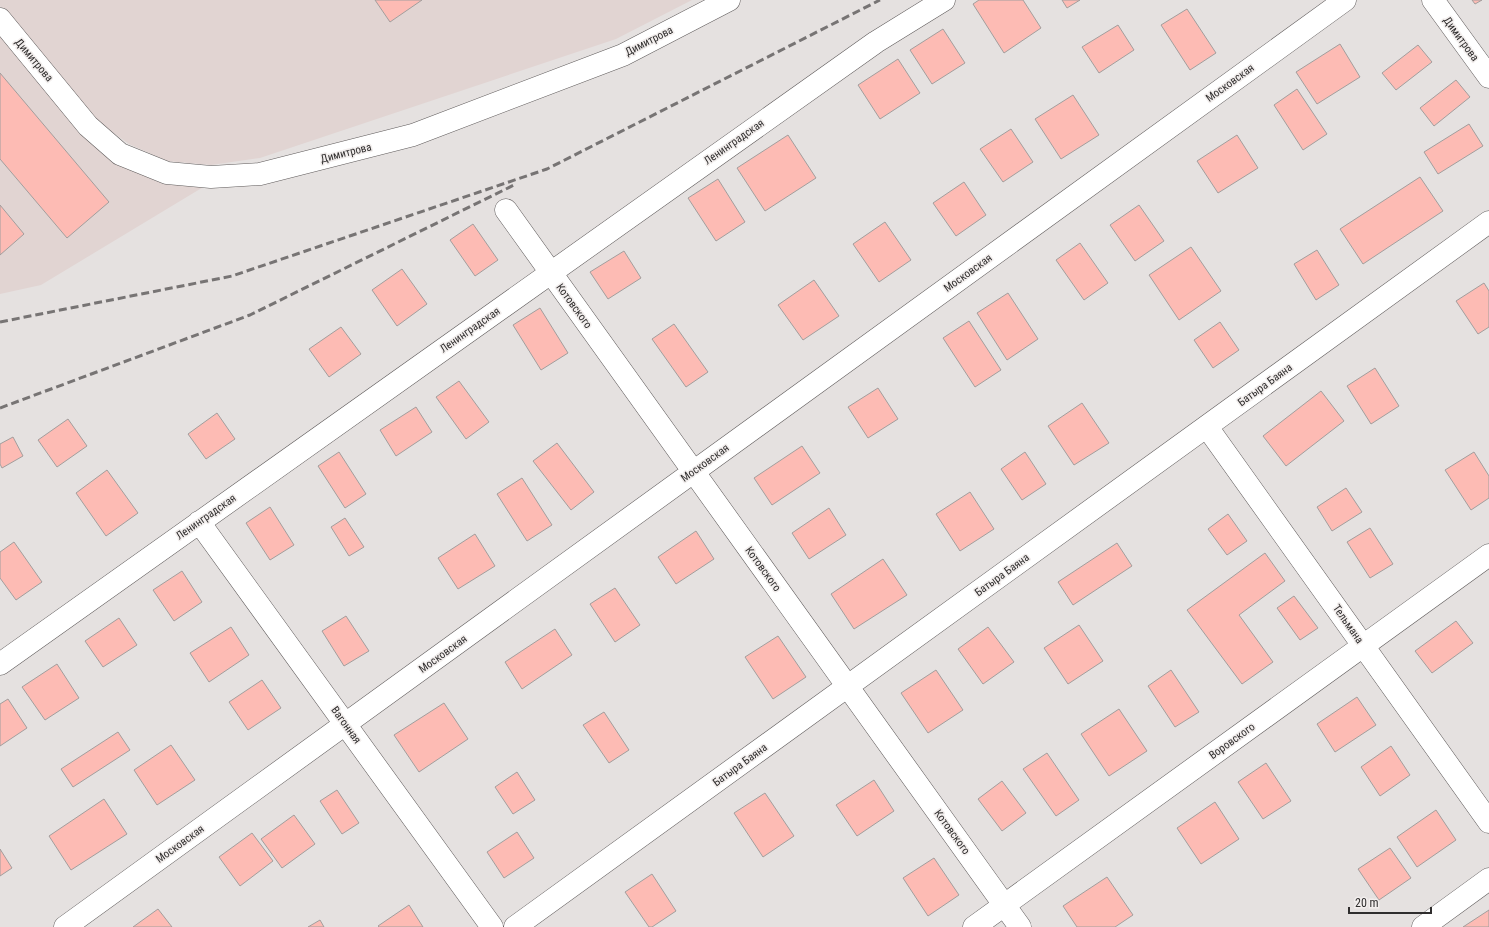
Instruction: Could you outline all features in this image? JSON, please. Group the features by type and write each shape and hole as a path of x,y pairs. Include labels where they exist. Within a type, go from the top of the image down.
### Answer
{"street":[{"name":"Димитрова","path":"0,19 88,126 120,154 167,173 211,177 260,174 414,135 623,55 729,0"},
{"name":"Ленинградская","path":"0,664 876,42 944,0"},
{"name":"Московская","path":"65,927 1345,0"},
{"name":"Димитрова","path":"1433,0 1489,77"},
{"name":"Котовского","path":"506,210 1020,927"},
{"name":"Батыра Баяна","path":"515,927 1489,222"},
{"name":"Тельмана","path":"1207,427 1489,822"},
{"name":"Вагонная","path":"199,522 492,927"},
{"name":"Воровского","path":"974,927 1489,555"},
{"path":"1423,927 1489,879"}],"shaded area":[{"path":"0,0 692,0 616,39 260,158 211,165 167,161 129,144 94,119 0,6"},
{"path":"0,31 117,163 163,184 205,186 41,285 0,294"}],"building":[{"path":"375,0 422,0 390,22"},
{"path":"979,0 1023,0 1041,28 1004,53 973,4"},
{"path":"1062,0 1080,0 1067,8"},
{"path":"1472,0 1482,0 1475,4"},
{"path":"1187,9 1216,53 1190,70 1161,25"},
{"path":"1118,25 1134,50 1099,73 1082,47"},
{"path":"943,29 965,63 932,84 910,50"},
{"path":"1340,44 1360,77 1317,104 1296,72"},
{"path":"1418,45 1432,62 1396,90 1382,73"},
{"path":"898,59 920,93 880,119 858,85"},
{"path":"0,73 109,202 67,238 0,159"},
{"path":"1456,80 1470,97 1434,126 1420,108"},
{"path":"1297,89 1327,134 1303,150 1274,105"},
{"path":"1073,95 1099,135 1061,159 1035,119"},
{"path":"1469,124 1483,146 1438,174 1424,152"},
{"path":"1011,129 1033,162 1003,182 980,149"},
{"path":"788,135 816,178 765,211 737,168"},
{"path":"1237,135 1258,168 1218,193 1197,161"},
{"path":"1420,177 1443,211 1363,264 1340,229"},
{"path":"718,179 745,222 716,241 688,198"},
{"path":"964,182 986,215 956,236 933,203"},
{"path":"0,205 24,234 0,255"},
{"path":"1139,205 1164,241 1135,261 1110,225"},
{"path":"885,222 911,260 879,282 853,244"},
{"path":"473,224 498,260 475,276 450,240"},
{"path":"1080,243 1108,283 1084,300 1056,260"},
{"path":"1191,247 1221,291 1179,320 1149,275"},
{"path":"1317,250 1339,285 1316,300 1294,264"},
{"path":"624,251 641,278 608,299 590,272"},
{"path":"402,269 427,304 397,326 372,290"},
{"path":"814,280 839,316 803,340 778,305"},
{"path":"1484,283 1489,291 1489,327 1478,334 1456,301"},
{"path":"1008,293 1038,339 1007,360 977,313"},
{"path":"540,308 568,353 541,370 513,325"},
{"path":"969,321 1001,370 975,387 943,338"},
{"path":"1220,322 1239,350 1213,368 1194,340"},
{"path":"674,324 708,372 686,387 652,339"},
{"path":"341,327 361,354 329,377 309,349"},
{"path":"1375,368 1399,406 1371,424 1347,386"},
{"path":"459,381 489,422 466,439 436,397"},
{"path":"878,388 898,419 868,438 848,407"},
{"path":"1321,391 1344,421 1286,466 1263,436"},
{"path":"1082,403 1109,443 1074,465 1048,426"},
{"path":"416,407 432,432 396,456 380,430"},
{"path":"217,413 235,439 206,459 188,434"},
{"path":"68,419 87,446 57,467 38,440"},
{"path":"13,437 23,456 2,468 0,464 0,444"},
{"path":"557,443 594,492 571,510 533,461"},
{"path":"802,446 820,473 772,505 754,478"},
{"path":"339,452 366,494 345,508 318,466"},
{"path":"1025,452 1046,484 1022,500 1001,469"},
{"path":"1474,452 1489,476 1489,498 1471,510 1445,470"},
{"path":"107,470 138,513 106,536 76,493"},
{"path":"522,478 552,525 527,541 497,494"},
{"path":"1346,488 1362,512 1332,531 1317,507"},
{"path":"970,492 994,529 960,551 936,514"},
{"path":"270,507 294,545 270,560 246,523"},
{"path":"829,508 846,535 809,559 792,533"},
{"path":"1228,514 1247,541 1227,555 1208,529"},
{"path":"345,518 364,547 349,556 331,527"},
{"path":"1370,528 1393,564 1370,578 1347,542"},
{"path":"696,531 714,559 676,584 658,557"},
{"path":"475,534 495,566 458,589 438,558"},
{"path":"14,542 42,582 16,600 0,578 0,552"},
{"path":"1117,543 1132,566 1073,605 1058,582"},
{"path":"1265,553 1285,581 1239,615 1273,662 1242,684 1187,610"},
{"path":"883,559 907,595 854,629 831,594"},
{"path":"182,571 202,602 174,621 153,590"},
{"path":"615,588 640,625 615,642 590,604"},
{"path":"1294,596 1318,628 1300,640 1277,608"},
{"path":"346,616 369,651 344,666 322,631"},
{"path":"119,618 137,645 103,667 85,641"},
{"path":"1456,621 1473,643 1432,673 1415,651"},
{"path":"1079,625 1103,661 1068,684 1044,648"},
{"path":"231,627 249,655 209,682 190,653"},
{"path":"988,627 1014,662 983,684 958,649"},
{"path":"555,629 572,655 522,689 505,662"},
{"path":"778,636 806,677 773,699 745,657"},
{"path":"57,664 79,698 45,720 22,687"},
{"path":"936,670 963,710 928,733 901,693"},
{"path":"1171,670 1199,712 1175,727 1148,686"},
{"path":"262,680 281,708 248,730 229,702"},
{"path":"1357,697 1376,725 1335,752 1317,724"},
{"path":"8,699 27,728 0,746 0,704"},
{"path":"444,703 468,739 419,772 394,735"},
{"path":"1119,709 1147,751 1109,776 1081,734"},
{"path":"604,712 629,750 609,763 583,725"},
{"path":"118,732 130,750 73,787 61,769"},
{"path":"171,745 195,780 157,805 134,770"},
{"path":"1391,746 1410,775 1380,796 1361,767"},
{"path":"1047,753 1079,800 1056,816 1023,769"},
{"path":"1266,763 1291,801 1263,819 1238,782"},
{"path":"517,772 535,800 513,814 495,787"},
{"path":"874,780 894,811 857,836 836,805"},
{"path":"1002,781 1026,813 1002,831 978,799"},
{"path":"337,790 359,823 342,834 320,801"},
{"path":"765,793 794,836 763,857 734,813"},
{"path":"104,799 127,834 71,870 49,836"},
{"path":"1215,802 1239,839 1201,864 1177,828"},
{"path":"1436,810 1456,840 1417,867 1397,837"},
{"path":"294,815 315,844 282,868 261,839"},
{"path":"517,832 534,858 504,878 487,852"},
{"path":"252,833 273,861 240,886 219,857"},
{"path":"1390,848 1411,878 1379,900 1358,869"},
{"path":"0,849 12,868 0,876"},
{"path":"934,858 959,895 928,916 903,878"},
{"path":"652,874 676,911 652,927 649,927 625,892"},
{"path":"1107,877 1133,915 1115,927 1077,927 1063,906"},
{"path":"409,905 423,927 378,926"},
{"path":"158,909 172,927 133,927"},
{"path":"1489,910 1489,927 1463,927"},
{"path":"320,920 324,927 308,927"}],"railway":[{"path":"0,322 232,276 547,169 880,0"},
{"path":"0,408 250,315 514,185"}]}
